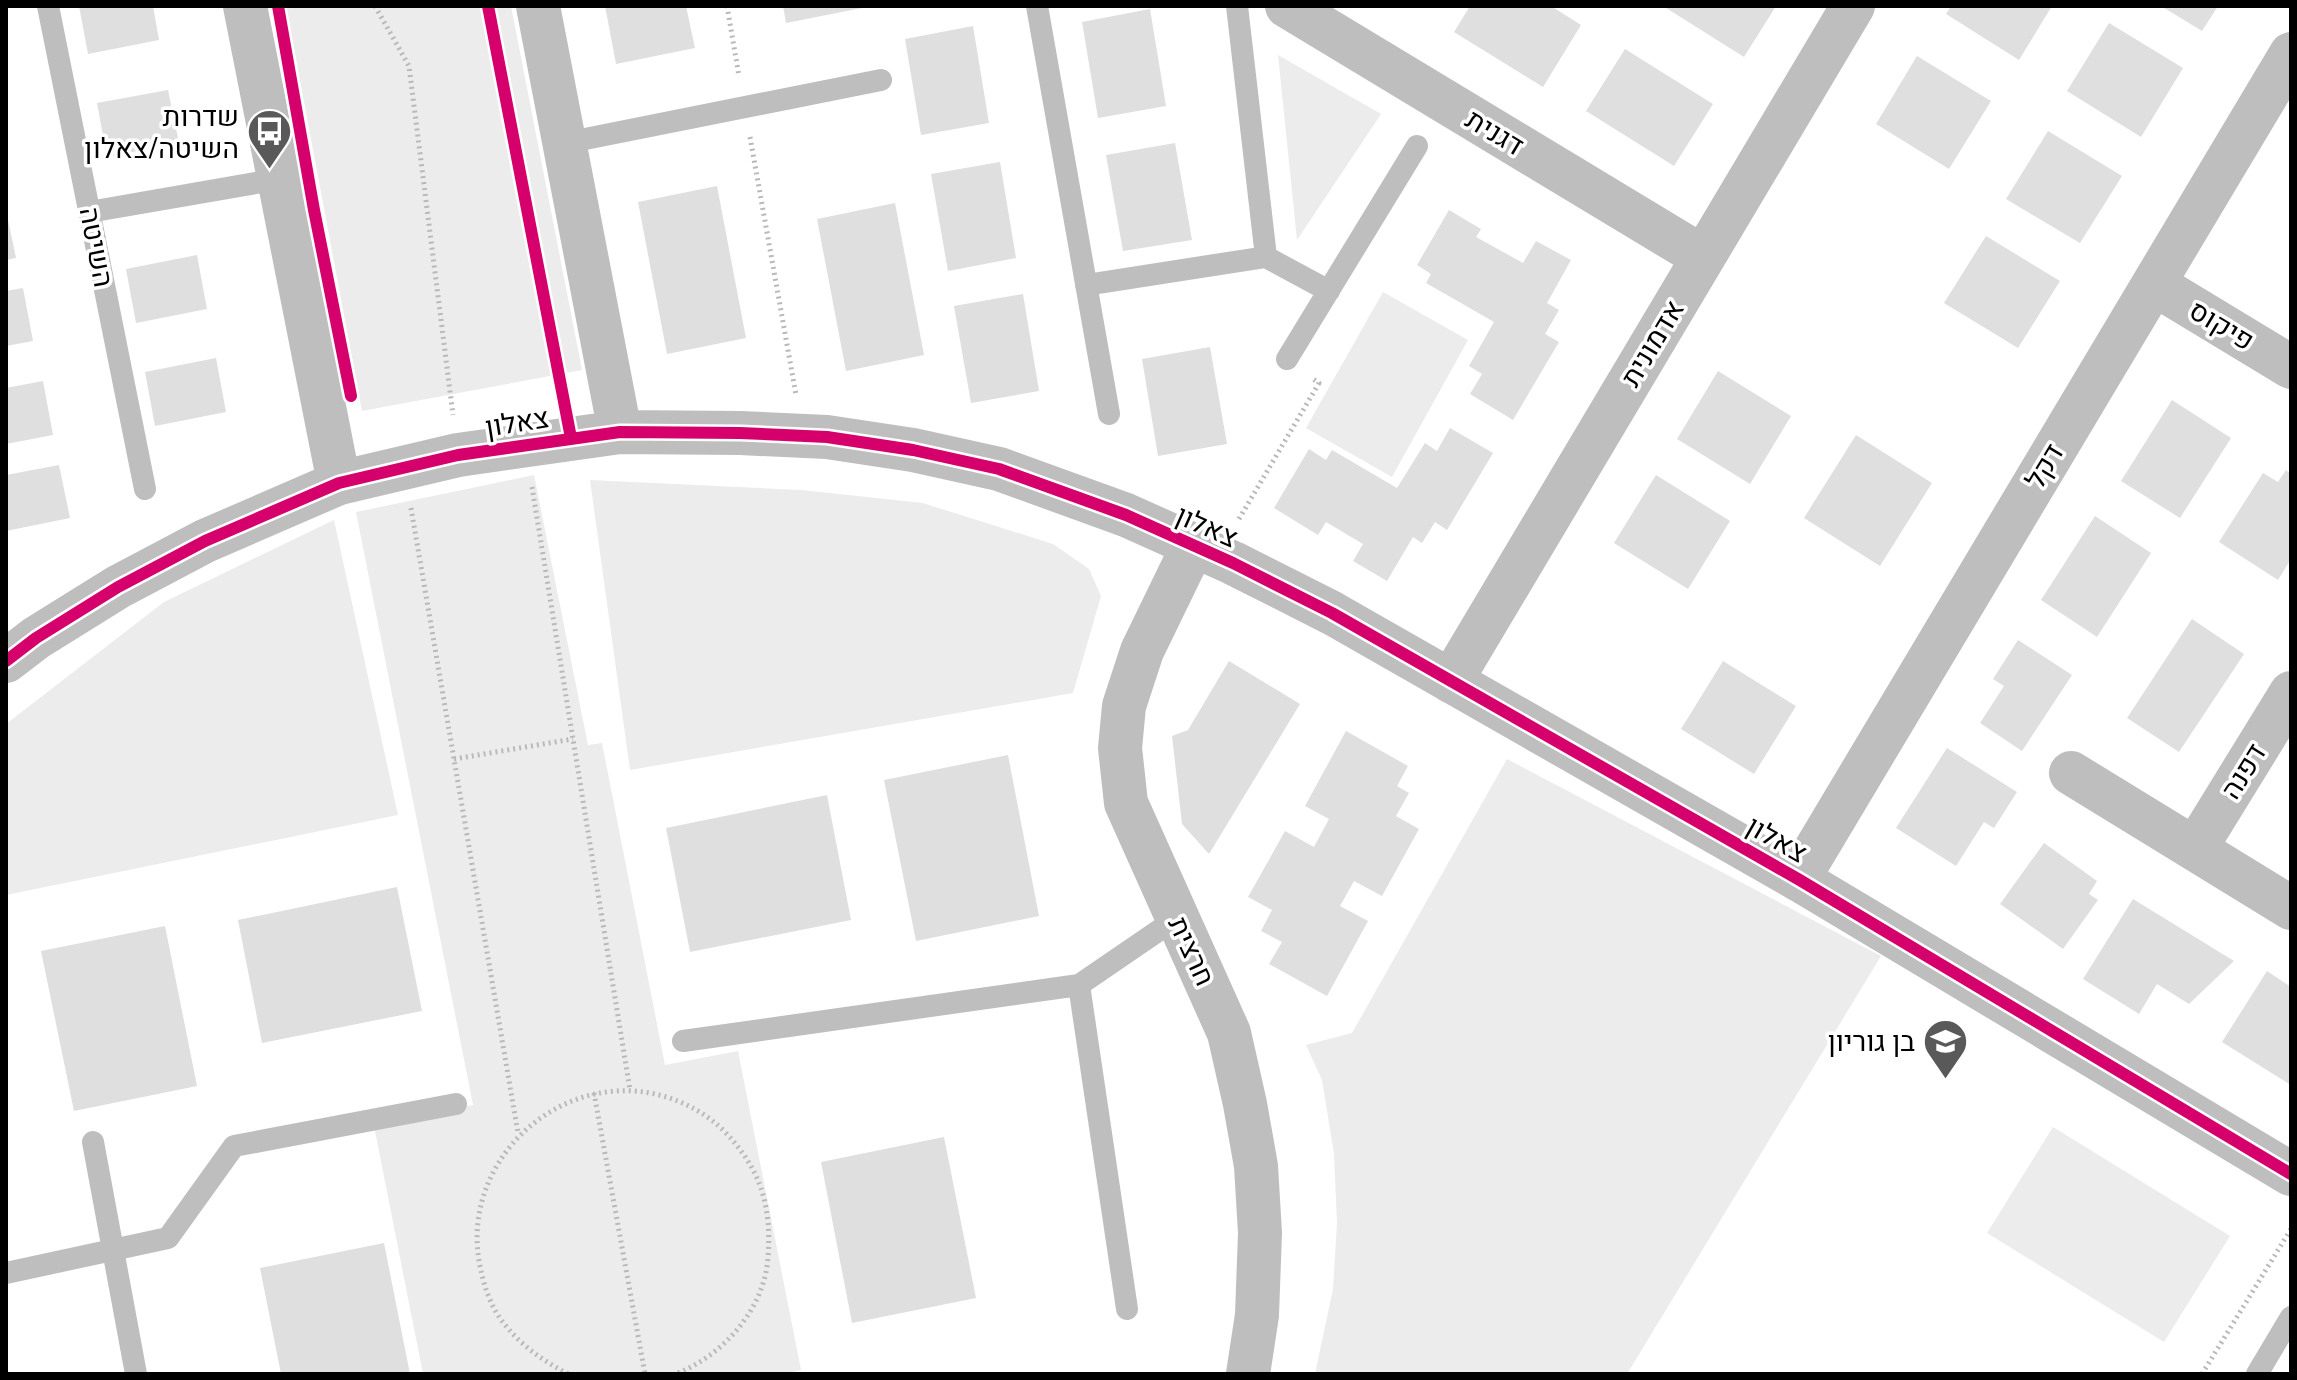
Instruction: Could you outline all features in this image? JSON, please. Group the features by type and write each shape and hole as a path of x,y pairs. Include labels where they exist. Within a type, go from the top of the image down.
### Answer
{"street":[{"path":"245,6 339,483"},
{"path":"538,6 620,432"},
{"name":"דגנית","path":"1287,6 1703,257"},
{"name":"אדמונית","path":"1451,681 1853,6"},
{"name":"דקל","path":"1798,879 2291,54"},
{"name":"פיקוס","path":"2154,284 2291,367"},
{"name":"צאלון","path":"6,661 36,638 118,587 205,541 339,483 458,455 620,432 803,436 913,450 999,469 1126,515 1332,613 1798,879 2291,1174"},
{"name":"חרצית","path":"1205,551 1142,651 1124,706 1120,748 1126,803 1229,1033 1256,1166 1260,1233 1257,1315 1248,1374"},
{"name":"דפנה","path":"2195,849 2291,693"},
{"path":"2071,773 2291,908"}],"lane":[{"name":"השיטה","path":"48,6 145,489"},
{"path":"1037,6 1109,414"},
{"path":"1237,6 1266,257"},
{"path":"565,143 881,80"},
{"path":"1287,359 1417,146"},
{"path":"89,212 279,179"},
{"path":"1086,285 1266,257 1329,291"},
{"path":"683,1041 1079,985 1177,918"},
{"path":"1079,985 1127,1309"},
{"path":"6,1273 168,1238 234,1146 456,1104"},
{"path":"93,1142 136,1374"},
{"path":"2257,1374 2291,1317"}],"path":[{"path":"375,6 409,66 458,455"},
{"path":"727,6 803,436"},
{"path":"1205,551 1319,383 1287,359"},
{"path":"526,446 630,1090"},
{"path":"404,468 518,1134"},
{"path":"454,759 573,739"},
{"path":"568,1374 534,1355 504,1325 484,1287 476,1246 480,1204 495,1165 518,1134 555,1107 594,1093 630,1090 676,1099 713,1119 742,1149 762,1186 771,1227 768,1269 752,1308 727,1342 693,1368 675,1374"},
{"path":"594,1093 645,1374"},
{"path":"2202,1374 2291,1229"}],"shaded area":[{"path":"286,6 511,6 582,370 362,411"},
{"path":"1278,55 1381,114 1297,240"},
{"path":"1383,292 1468,340 1392,477 1306,428"},
{"path":"534,475 588,745 602,743 665,1065 738,1051 801,1370 784,1374 423,1374 374,1126 473,1105 356,512"},
{"path":"590,480 801,490 923,503 1053,544 1089,569 1101,596 1073,693 630,770"},
{"path":"334,520 398,815 6,895 6,724 164,602"},
{"path":"1507,759 1881,956 1627,1374 1315,1374 1333,1289 1337,1223 1334,1154 1322,1080 1306,1045 1352,1033"},
{"path":"2053,1127 2230,1236 2164,1342 1987,1233"}],"building":[{"path":"79,6 153,6 159,40 88,54"},
{"path":"605,6 686,6 695,48 616,64"},
{"path":"783,6 867,6 867,7 786,23"},
{"path":"1470,6 1551,6 1581,25 1543,87 1454,32"},
{"path":"1663,6 1776,6 1744,57"},
{"path":"1951,6 2052,6 2019,60 1946,14"},
{"path":"2161,6 2218,6 2202,31"},
{"path":"1150,9 1166,106 1098,118 1082,22"},
{"path":"2109,23 2183,68 2141,137 2067,91"},
{"path":"973,26 989,123 921,135 905,39"},
{"path":"1625,49 1713,104 1674,166 1586,111"},
{"path":"1917,56 1991,101 1949,169 1876,124"},
{"path":"168,90 179,143 107,157 97,103"},
{"path":"2048,131 2122,176 2080,243 2006,199"},
{"path":"1175,143 1192,240 1123,251 1106,155"},
{"path":"1000,162 1016,258 948,271 931,174"},
{"path":"717,186 746,338 667,354 638,202"},
{"path":"895,203 924,355 846,371 817,219"},
{"path":"6,210 16,258 6,260"},
{"path":"1449,210 1481,229 1476,237 1523,263 1536,241 1571,260 1547,303 1559,310 1545,334 1559,342 1513,420 1470,394 1482,374 1469,366 1494,322 1426,283 1431,274 1417,265"},
{"path":"1986,236 2060,281 2018,348 1944,303"},
{"path":"197,255 207,309 136,323 126,269"},
{"path":"23,288 33,341 6,346 6,291"},
{"path":"1023,294 1039,391 971,403 954,306"},
{"path":"1210,347 1227,444 1158,456 1142,359"},
{"path":"216,358 226,412 155,426 145,372"},
{"path":"1718,371 1791,416 1750,484 1677,439"},
{"path":"43,381 53,435 6,444 6,388"},
{"path":"2172,400 2231,438 2180,518 2121,481"},
{"path":"1450,428 1493,453 1447,530 1435,522 1422,543 1413,537 1387,581 1353,561 1363,544 1326,522 1318,535 1274,508 1309,449 1326,460 1332,450 1397,488 1425,443 1437,451"},
{"path":"1856,435 1932,483 1880,566 1804,518"},
{"path":"59,465 70,518 6,531 6,475"},
{"path":"2286,470 2291,474 2291,559 2278,580 2219,542 2263,473 2278,482"},
{"path":"1656,475 1730,521 1688,589 1614,543"},
{"path":"2095,516 2151,553 2097,637 2041,600"},
{"path":"2192,619 2244,654 2179,752 2127,718"},
{"path":"2018,640 2072,675 2022,751 1980,723 2004,686 1993,679"},
{"path":"1229,661 1300,704 1209,854 1182,824 1172,736 1188,730"},
{"path":"1723,661 1796,706 1754,774 1681,729"},
{"path":"1346,731 1408,766 1397,786 1409,793 1396,816 1419,829 1382,896 1354,881 1340,906 1368,921 1327,996 1269,964 1282,942 1261,931 1272,910 1248,897 1285,831 1314,847 1329,819 1305,806"},
{"path":"1947,748 2017,792 1994,828 1984,822 1956,866 1896,828"},
{"path":"1008,755 1039,916 916,941 884,780"},
{"path":"827,795 851,920 690,952 666,828"},
{"path":"2044,843 2097,881 2089,894 2098,900 2063,949 2000,904"},
{"path":"397,887 422,1011 262,1043 238,920"},
{"path":"2133,899 2234,961 2189,1004 2157,984 2139,1014 2083,979"},
{"path":"165,926 197,1086 74,1111 41,951"},
{"path":"2267,971 2291,987 2291,1085 2222,1042"},
{"path":"944,1137 976,1298 852,1323 821,1162"},
{"path":"384,1243 410,1374 281,1374 260,1268"}],"cycle path":[{"path":"278,6 351,396"},
{"path":"488,6 571,438"},
{"path":"6,661 36,638 118,587 205,541 339,483 458,455 620,432 740,433 827,437 913,450 999,469 1126,515 1233,563 1332,613 1798,879 2291,1174"}],"place":[{"name":"שדרות השיטה/צאלון","path":"270,171"},
{"name":"בן גוריון","path":"1946,1080"}]}
